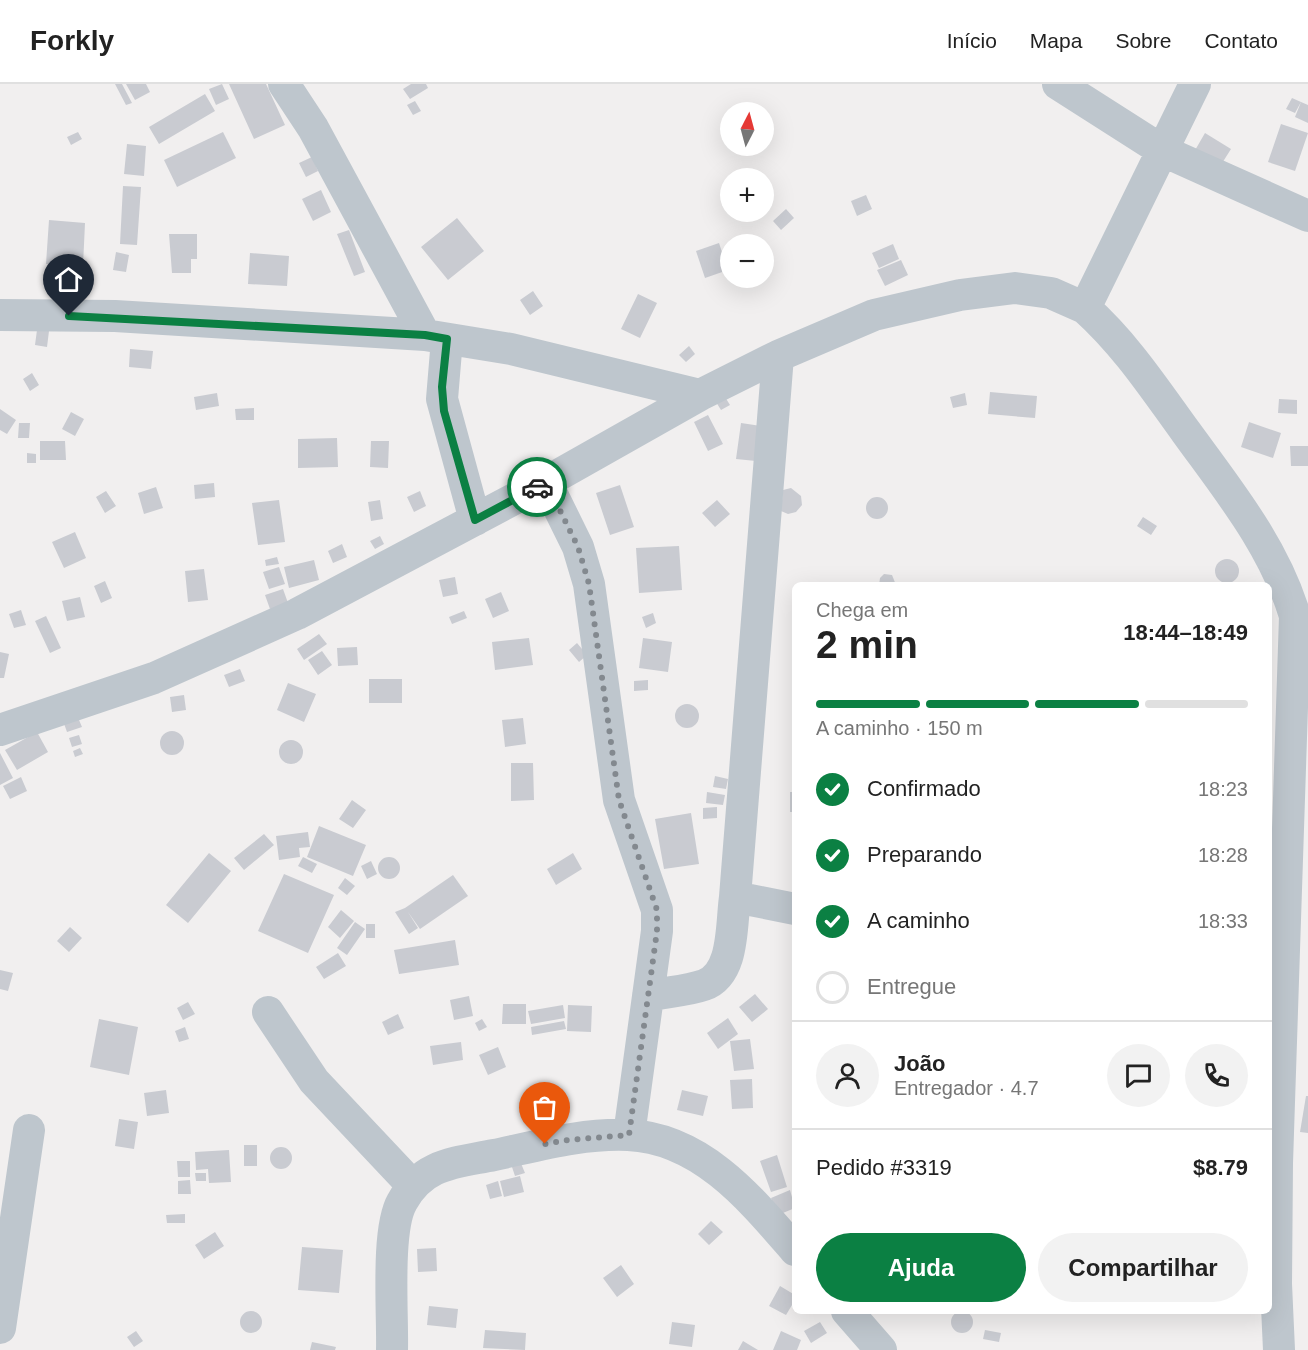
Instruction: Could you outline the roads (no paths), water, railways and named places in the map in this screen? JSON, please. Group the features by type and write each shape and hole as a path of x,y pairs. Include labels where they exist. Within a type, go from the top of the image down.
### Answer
{"street":[{"path":"284,84 313,128 436,337 444,411 475,520"},
{"path":"1058,84 1162,151 1308,216"},
{"path":"1085,308 1195,84"},
{"path":"0,730 154,678 297,614 546,482 700,395 778,356 874,315 960,295 1015,288 1051,293 1085,308 1112,333 1153,383 1261,538 1285,584 1295,616 1295,990 1273,1163 1279,1350"},
{"path":"0,315 114,316 436,337 511,349 700,395"},
{"path":"648,996 704,985 718,976 726,964 735,897 778,356"},
{"path":"546,482 578,547 589,584 619,800 657,910 657,931 629,1135"},
{"path":"735,897 792,908"},
{"path":"268,1012 314,1081 412,1185"},
{"path":"0,1328 28,1130"},
{"path":"392,1350 394,1231 400,1204 412,1185 434,1168 568,1140 629,1135 664,1143 708,1162 728,1177 792,1247"},
{"path":"851,1314 881,1350"}]}
